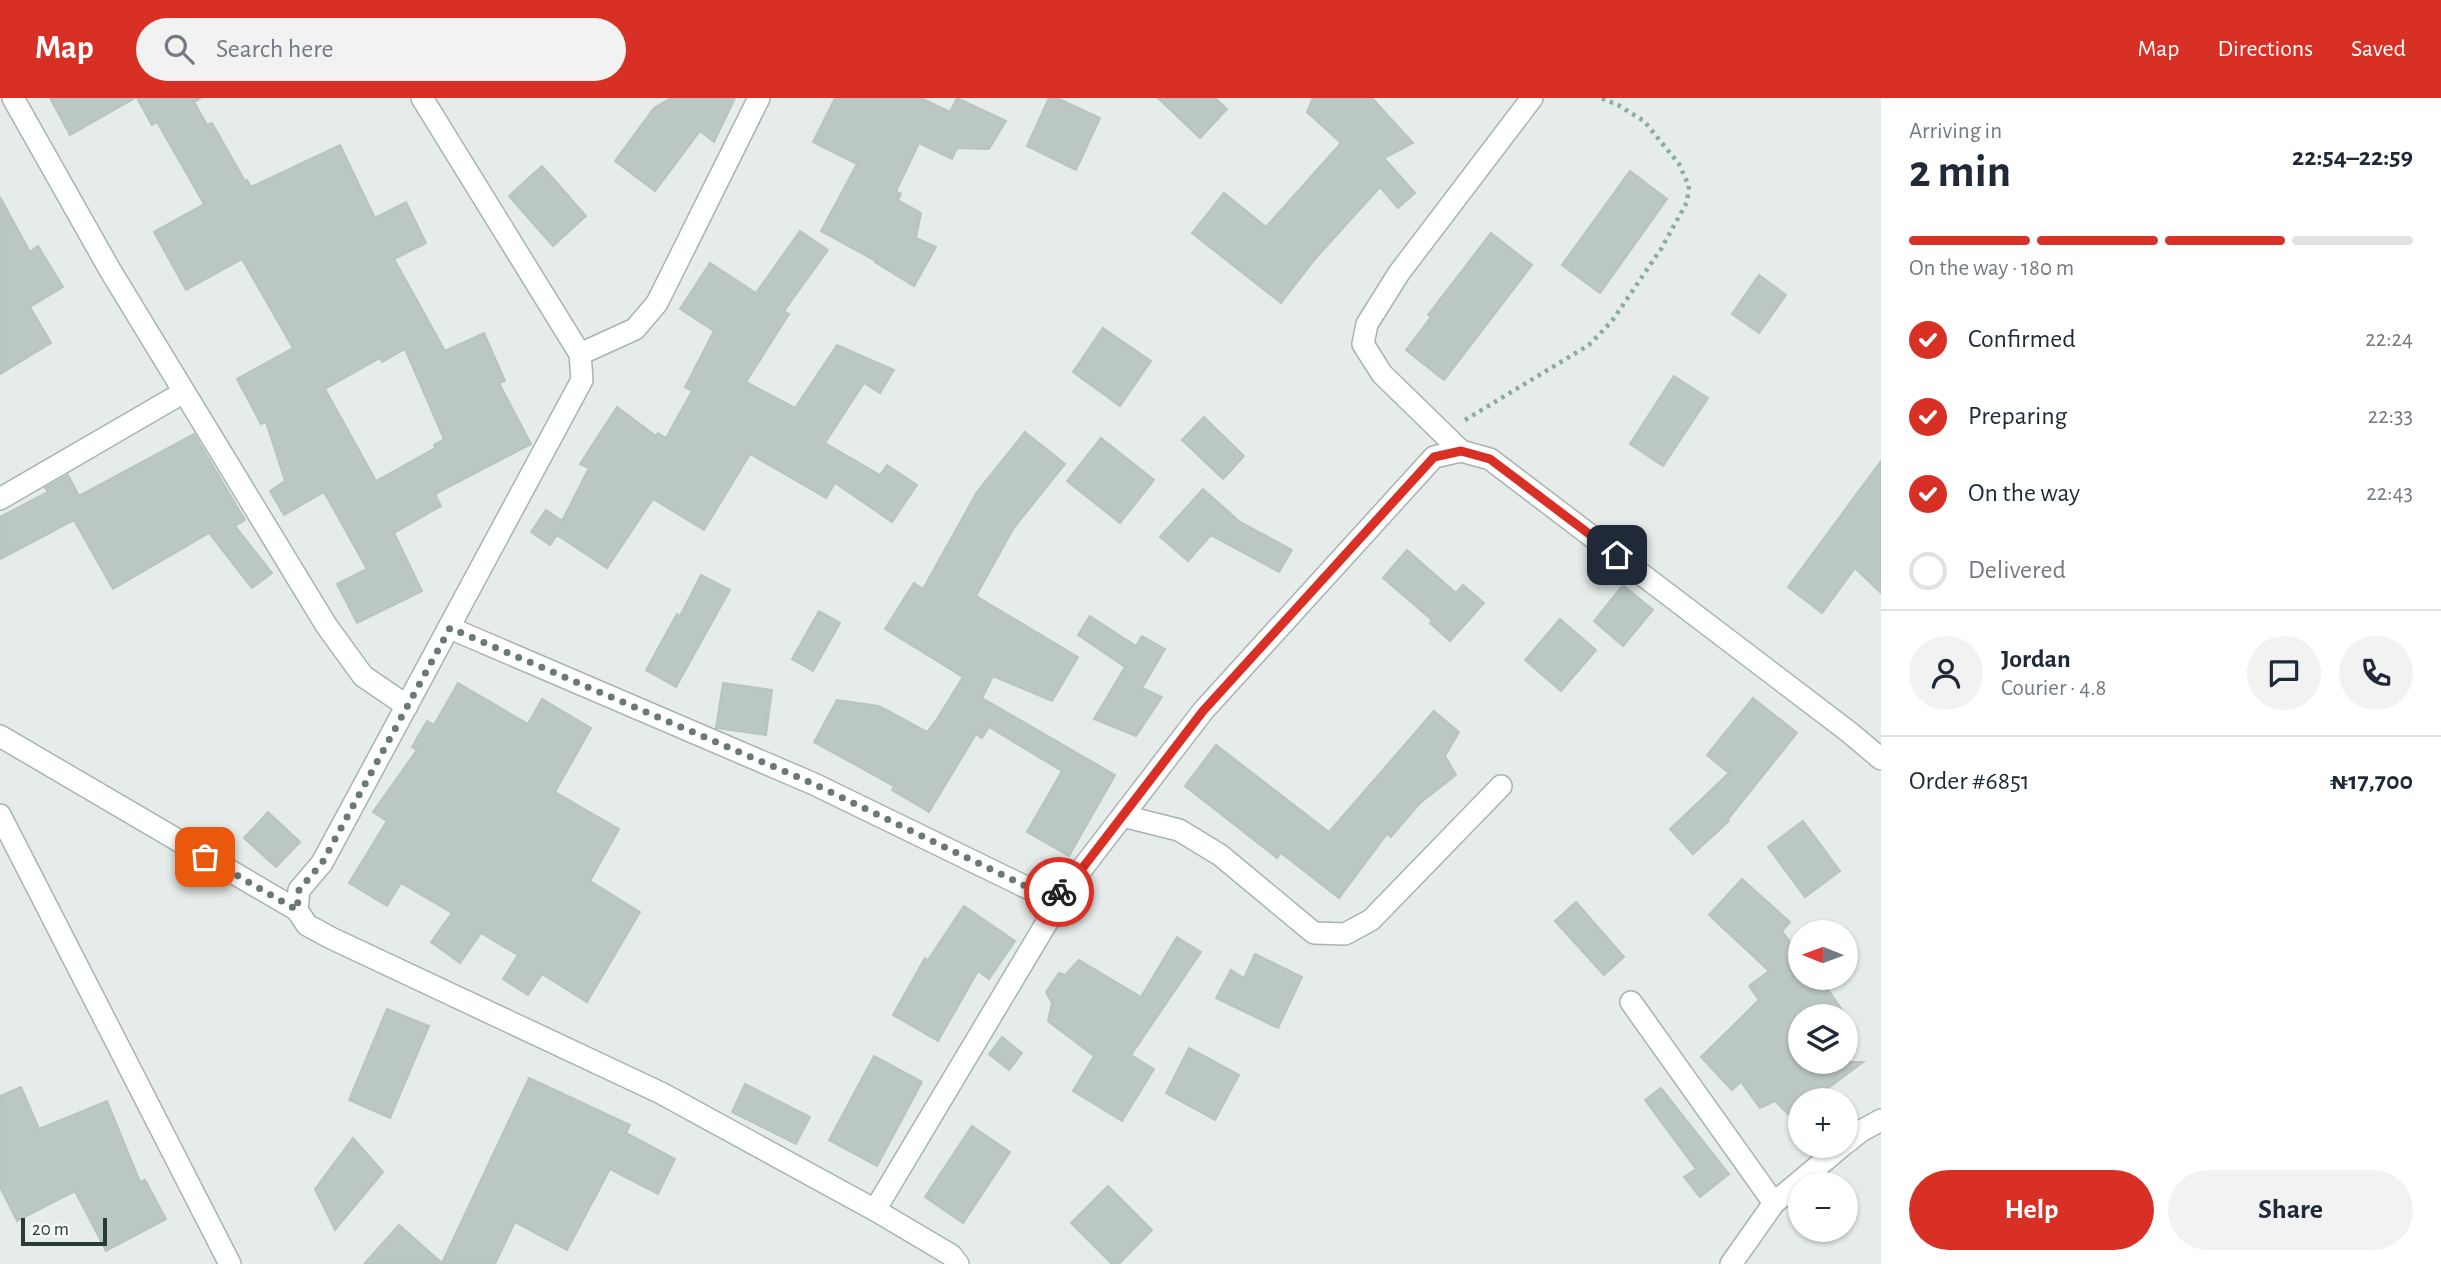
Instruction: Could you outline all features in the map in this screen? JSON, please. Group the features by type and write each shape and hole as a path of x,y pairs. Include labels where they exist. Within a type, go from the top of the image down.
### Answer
{"street":[{"path":"297,910 299,890 322,863 582,380 580,354 422,98"},
{"path":"580,354 635,329 657,303 759,98"},
{"path":"1461,451 1382,374 1363,344 1367,324 1399,273 1532,98"},
{"path":"15,99 110,270 326,625 363,676 407,706"},
{"path":"0,499 184,392"},
{"path":"875,1210 1068,887 1203,711 1434,457 1461,451 1490,459 1881,759"},
{"path":"450,628 814,784 1038,892 1055,893 1068,887"},
{"path":"0,736 297,910 307,925 661,1093 875,1210 951,1255 958,1264"},
{"path":"1123,816 1179,830 1220,855 1314,933 1345,934 1371,920 1501,786"},
{"path":"0,815 230,1264"},
{"path":"1631,1002 1774,1203"},
{"path":"1858,1133 1881,1120"},
{"path":"1731,1264 1774,1203 1828,1158"}],"path":[{"path":"1444,434 1589,345 1612,321 1654,260 1687,202 1689,186 1679,164 1644,121 1601,98"}],"building":[{"path":"50,98 135,98 70,135"},
{"path":"137,98 201,98 194,102 207,125 212,123 251,187 340,145 375,218 406,202 426,243 394,259 445,351 484,333 505,381 499,383 531,444 435,494 441,506 394,533 422,591 357,623 337,584 367,569 324,492 284,515 270,491 285,481 266,422 261,424 237,379 293,348 242,259 186,290 154,232 204,204 157,122 152,125","holes":["405,349 444,439 434,445 435,448 376,481 325,389 380,358 382,362"]},
{"path":"671,98 735,98 714,142 700,131 655,191 615,161 654,108"},
{"path":"835,98 921,98 950,112 957,98 1006,121 989,149 957,148 952,159 919,143 896,191 901,194 898,200 921,213 916,238 936,247 914,286 876,261 821,231 857,164 813,142"},
{"path":"1049,98 1057,98 1100,118 1076,170 1027,146"},
{"path":"1158,98 1215,98 1227,109 1200,138"},
{"path":"1313,98 1372,98 1413,143 1384,158 1415,193 1398,208 1380,187 1315,259 1281,303 1192,233 1224,193 1266,227 1341,143 1307,112"},
{"path":"542,166 586,216 553,246 509,196"},
{"path":"1630,171 1667,199 1600,293 1562,265"},
{"path":"0,197 30,252 38,246 63,287 30,307 51,343 0,374"},
{"path":"800,231 828,250 784,311 789,314 746,382 795,408 837,345 894,370 880,393 864,383 825,443 880,475 887,465 917,485 892,522 835,483 826,498 750,454 704,530 653,499 607,568 557,535 550,545 531,532 546,510 562,521 589,468 580,464 617,407 656,436 658,433 666,438 692,391 685,387 714,331 680,309 710,263 756,293"},
{"path":"1491,233 1532,265 1444,380 1406,350 1431,317 1428,315"},
{"path":"1759,275 1786,295 1759,333 1732,314"},
{"path":"1103,328 1151,361 1120,406 1073,372"},
{"path":"1674,376 1708,398 1663,466 1630,444"},
{"path":"1204,417 1244,456 1223,479 1182,440"},
{"path":"1025,432 1065,464 1013,529 976,596 1078,657 1052,701 993,676 982,698 1115,775 1069,856 1027,832 1062,771 989,727 982,738 976,734 929,812 892,790 894,786 814,742 837,700 879,706 927,732 937,719 963,677 885,629 914,583 923,589 977,492"},
{"path":"194,434 245,520 235,526 272,573 252,588 209,533 113,589 74,520 0,559 0,517 48,492 45,488 68,475 79,496"},
{"path":"1101,438 1154,480 1120,523 1067,481"},
{"path":"1881,461 1881,593 1855,568 1822,613 1788,587"},
{"path":"1203,489 1240,522 1292,550 1279,572 1211,535 1188,561 1160,537"},
{"path":"1407,550 1456,593 1463,585 1484,603 1450,641 1430,623 1432,620 1383,578"},
{"path":"701,575 730,590 676,687 646,670 677,614 680,616"},
{"path":"1623,585 1653,610 1623,646 1594,621"},
{"path":"819,611 840,623 813,671 792,659"},
{"path":"1090,616 1136,646 1142,636 1165,649 1142,688 1162,697 1136,736 1094,719 1125,667 1078,635"},
{"path":"1560,619 1596,650 1561,691 1525,660"},
{"path":"458,683 528,724 542,699 591,728 555,792 619,829 590,881 640,912 587,1002 542,974 528,995 503,979 518,955 481,933 460,963 431,942 452,913 401,883 387,906 349,883 387,821 373,812 417,750 412,747 427,721 434,725"},
{"path":"723,683 772,690 766,735 716,728"},
{"path":"1753,698 1797,733 1729,821 1693,854 1670,829 1729,773 1707,755"},
{"path":"1434,711 1459,732 1445,756 1456,775 1420,803 1391,837 1387,834 1339,898 1281,853 1277,858 1185,786 1216,745 1329,832"},
{"path":"268,812 300,842 276,867 244,838"},
{"path":"1803,821 1840,871 1805,897 1768,847"},
{"path":"1742,879 1788,920 1782,931 1788,939 1788,990 1828,990 1838,1004 1788,1004 1788,1074 1847,1074 1828,1088 1788,1088 1788,1114 1775,1101 1760,1108 1741,1082 1732,1090 1701,1057 1759,1000 1749,986 1769,971 1709,915"},
{"path":"1576,902 1624,957 1604,975 1555,921"},
{"path":"964,906 1015,941 989,979 978,971 938,1041 893,1015 925,958 928,960"},
{"path":"1177,937 1201,952 1131,1055 1154,1069 1122,1121 1073,1091 1094,1056 1048,1021 1052,1003 1046,992 1059,973 1065,975 1079,960 1141,997"},
{"path":"1255,954 1302,977 1278,1028 1216,998 1231,970 1244,978"},
{"path":"387,1009 429,1026 390,1118 349,1100"},
{"path":"1002,1037 1022,1053 1009,1070 989,1054"},
{"path":"1189,1048 1239,1075 1215,1120 1166,1093"},
{"path":"874,1056 922,1082 877,1166 829,1140"},
{"path":"529,1078 630,1125 626,1133 675,1159 658,1194 610,1169 567,1250 515,1222 495,1264 364,1264 399,1225 442,1263"},
{"path":"745,1084 810,1117 796,1144 732,1112"},
{"path":"21,1087 39,1129 107,1101 140,1182 145,1180 166,1219 106,1251 75,1191 17,1221 0,1187 0,1096"},
{"path":"1661,1088 1729,1174 1700,1197 1684,1177 1696,1169 1645,1100"},
{"path":"972,1126 1010,1152 963,1223 925,1197"},
{"path":"353,1138 383,1172 335,1230 315,1189"},
{"path":"1108,1186 1152,1230 1119,1264 1112,1264 1071,1223"}],"way so far":[{"path":"205,857 297,910 299,890 322,863 450,628 814,784 1038,892 1059,892"}],"route":[{"path":"1059,892 1068,887 1203,711 1434,457 1461,451 1490,459 1617,555"}]}
